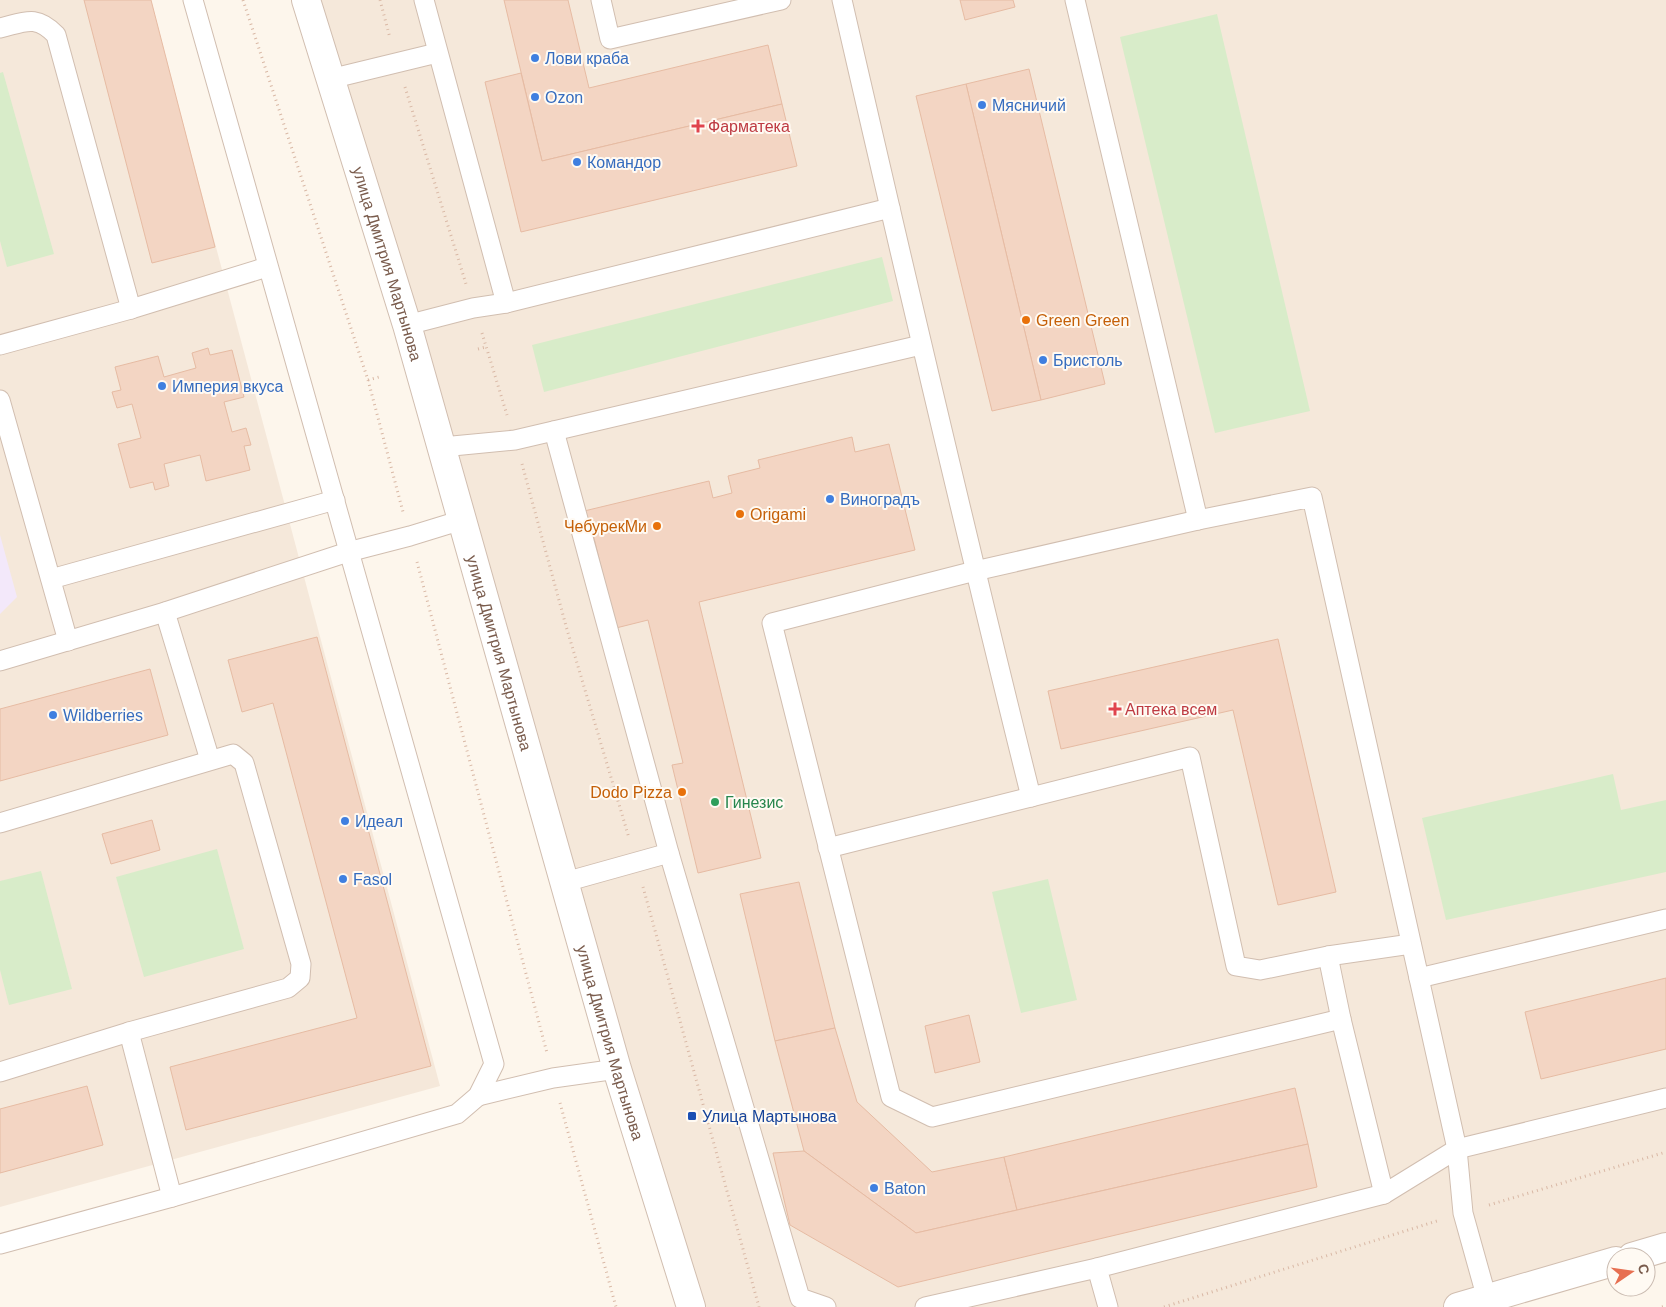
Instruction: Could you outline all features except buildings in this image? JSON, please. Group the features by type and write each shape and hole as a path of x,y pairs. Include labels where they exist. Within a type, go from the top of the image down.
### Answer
{"street":[{"name":"улица Дмитрия Мартынова","path":"306,0 407,324 617,1069 691,1307"},
{"path":"1458,1307 1606,1265"}],"lane":[{"path":"0,1244 172,1197 457,1114 478,1096 494,1064 193,0"},
{"path":"424,0 506,302"},
{"path":"601,0 610,39 781,0"},
{"path":"842,0 974,571 1031,797"},
{"path":"1075,0 1198,520"},
{"path":"0,28 32,20 46,25 56,35 131,310"},
{"path":"330,79 437,53"},
{"path":"407,324 506,302 890,208"},
{"path":"0,345 131,310 267,267"},
{"path":"442,447 515,440 921,344"},
{"path":"0,400 68,641"},
{"path":"554,431 669,853 800,1298 826,1307"},
{"path":"1341,1019 932,1117 891,1097 772,623 974,571 1198,520 1312,497 1457,1149 1463,1213 1487,1299"},
{"path":"51,579 335,500"},
{"path":"0,661 165,612 348,552 462,520"},
{"path":"165,612 210,760"},
{"path":"0,823 233,754 244,764 301,964 300,978 288,988 129,1032 0,1072"},
{"path":"828,848 1190,757 1236,966 1260,970 1328,956 1411,944"},
{"path":"565,882 669,853"},
{"path":"1419,978 1666,919"},
{"path":"1328,956 1341,1019 1384,1194"},
{"path":"129,1032 172,1197"},
{"path":"478,1096 553,1078 617,1069"},
{"path":"925,1307 1097,1268 1384,1194 1457,1149 1666,1098"},
{"path":"1097,1268 1108,1307"}],"path":[{"path":"243,0 368,380 553,1078 616,1307"},
{"path":"380,0 515,440 566,626 636,862 759,1307"},
{"path":"478,349 486,347"},
{"path":"368,380 379,377"},
{"path":"1164,1307 1463,1213 1666,1152"},
{"path":"1662,1307 1666,1306"}],"shaded area":[{"path":"0,0 150,0 440,1086 0,1207"},
{"path":"306,0 1666,0 1666,1247 1656,1250 1656,1247 1606,1247 1606,1264 1458,1307 691,1307"},
{"path":"0,535 17,597 0,614"}],"green space":[{"path":"1217,14 1310,411 1215,433 1120,37"},
{"path":"3,72 54,254 7,267 0,241 0,73"},
{"path":"882,257 893,301 544,392 532,345"},
{"path":"1613,774 1621,810 1666,800 1666,872 1446,920 1422,818"},
{"path":"217,849 244,949 144,977 116,877"},
{"path":"41,871 72,989 9,1005 0,970 0,881"},
{"path":"1048,879 1077,1000 1021,1013 992,892"}],"place":[{"name":"Лови краба","path":"535,58"},
{"name":"Ozon","path":"535,97"},
{"name":"Мясничий","path":"982,105"},
{"name":"Фарматека","path":"698,126"},
{"name":"Командор","path":"577,162"},
{"name":"Green Green","path":"1026,320"},
{"name":"Бристоль","path":"1043,360"},
{"name":"Империя вкуса","path":"162,386"},
{"name":"Виноградъ","path":"830,499"},
{"name":"Origami","path":"740,514"},
{"name":"ЧебурекМи","path":"657,526"},
{"name":"Аптека всем","path":"1115,709"},
{"name":"Wildberries","path":"53,715"},
{"name":"Dodo Pizza","path":"682,792"},
{"name":"Гинезис","path":"715,802"},
{"name":"Идеал","path":"345,821"},
{"name":"Fasol","path":"343,879"},
{"name":"Улица Мартынова","path":"692,1116"},
{"name":"Baton","path":"874,1188"}]}
